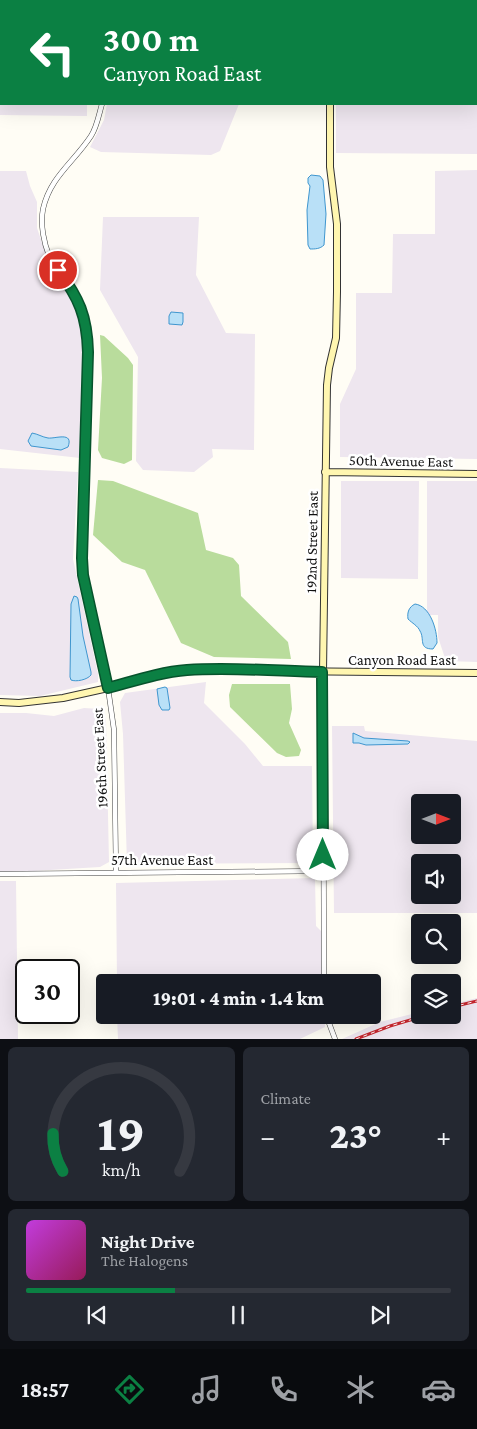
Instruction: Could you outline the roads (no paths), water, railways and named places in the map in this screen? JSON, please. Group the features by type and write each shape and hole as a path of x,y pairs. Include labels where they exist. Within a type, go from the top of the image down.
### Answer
{"street":[{"name":"196th Street East","path":"102,105 92,135 48,192 43,210 42,226 51,258 78,301 88,331 82,558 83,575 108,688 114,730 116,872"},
{"name":"192nd Street East","path":"324,974 322,672 325,472 327,385 336,338 338,292 337,224 330,167 330,105"},
{"name":"50th Avenue East","path":"325,472 477,474"},
{"name":"Canyon Road East","path":"0,702 41,701 187,670 477,673"},
{"name":"57th Avenue East","path":"0,874 323,871"},
{"path":"329,1024 335,1039"}],"water":[{"path":"311,175 320,176 323,180 326,214 324,245 316,249 310,249 308,245 307,210 310,186 308,178"},
{"path":"171,312 183,313 182,325 169,324"},
{"path":"32,433 48,438 66,437 69,442 68,447 61,450 31,446 28,441"},
{"path":"74,596 78,599 83,636 91,672 91,675 87,678 76,681 71,680 70,677 71,604"},
{"path":"415,604 425,609 432,619 437,643 433,649 425,647 419,629 408,619 409,610"},
{"path":"167,688 169,710 162,710 159,705 157,689"},
{"path":"353,733 364,738 410,742 408,744 366,745 353,743"}],"railway":[{"path":"461,1005 477,1001"},
{"path":"356,1039 411,1020"}]}
